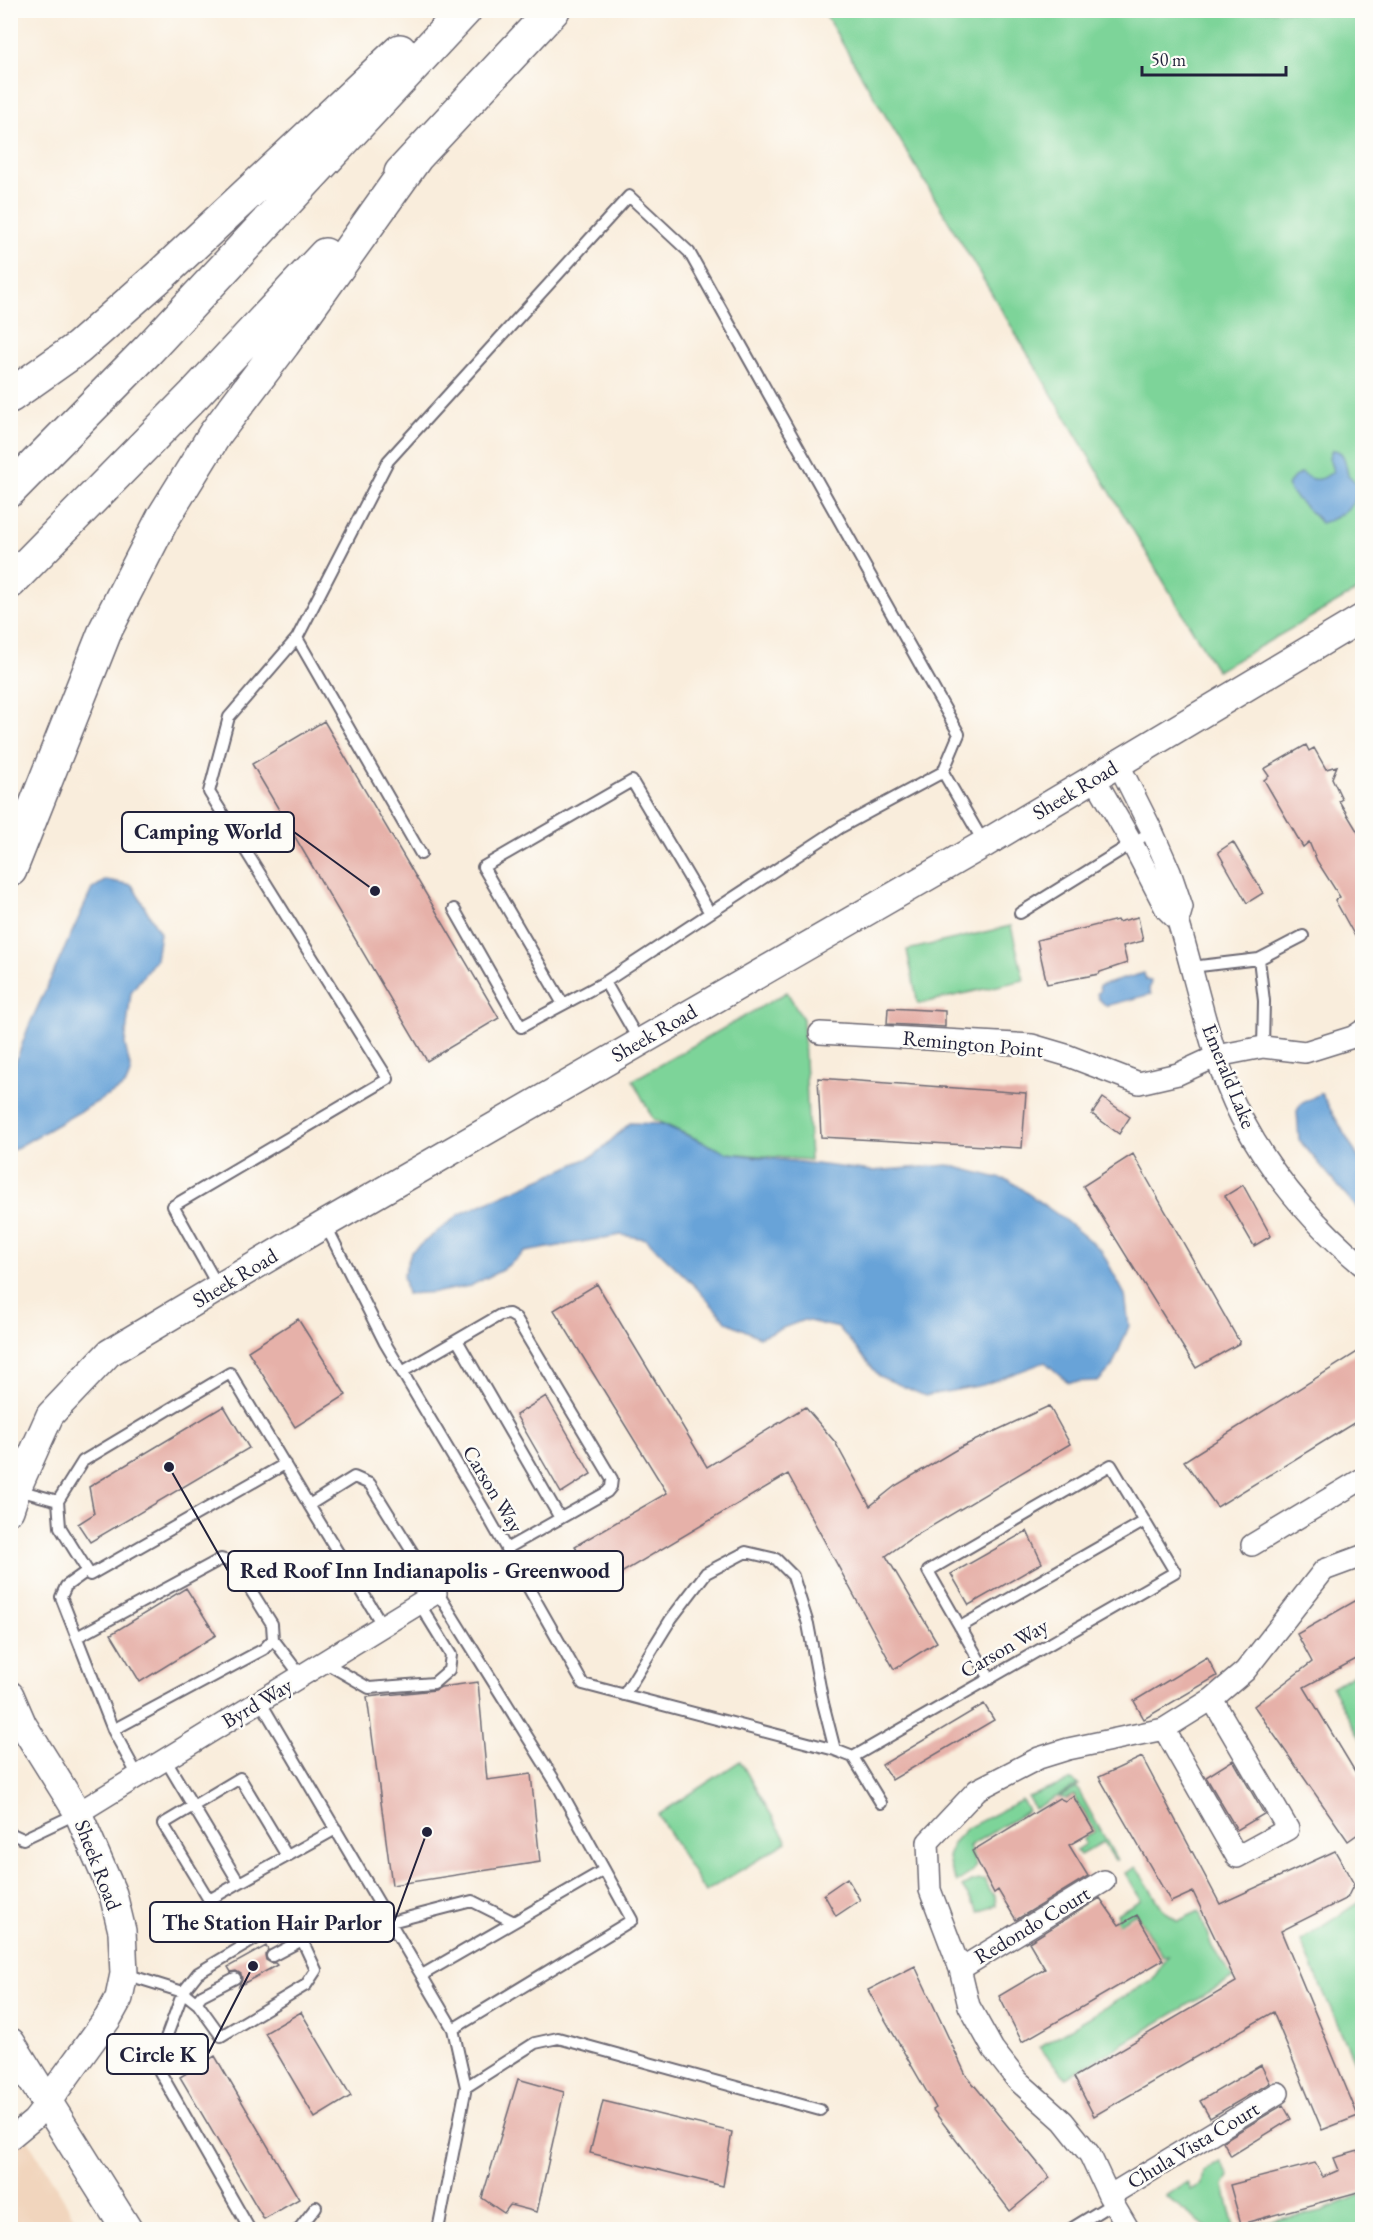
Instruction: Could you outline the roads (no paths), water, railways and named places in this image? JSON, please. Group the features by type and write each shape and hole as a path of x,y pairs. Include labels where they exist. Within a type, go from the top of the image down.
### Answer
{"highway":[{"path":"10,396 78,348 154,281 443,10"},
{"path":"10,490 148,350 465,10"},
{"path":"10,582 194,395 553,10"},
{"path":"10,870 106,629 163,518 216,434 416,157"}],"main road":[{"path":"10,2043 127,2229"}],"street":[{"name":"Sheek Road","path":"14,1500 50,1415 109,1353 325,1224 1119,765 1362,618"},
{"name":"Emerald Lake","path":"1119,765 1170,872 1182,907 1178,921"},
{"name":"Emerald Lake","path":"1095,778 1166,909 1178,921 1217,1056 1241,1117 1272,1169 1305,1210 1362,1265"},
{"name":"Remington Point","path":"820,1033 1032,1045 1066,1055 1139,1083 1178,1074 1217,1056 1263,1047 1305,1052 1353,1037 1362,1031"},
{"path":"1252,1545 1362,1479"},
{"path":"1129,2229 1111,2200 1090,2155 1063,2121 1017,2080 993,2049 969,2006 960,1969 930,1890 927,1842 977,1790 1039,1758 1068,1749 1164,1728 1212,1699 1245,1671 1324,1570 1362,1556"},
{"name":"Byrd Way","path":"78,1813 428,1598"},
{"name":"Sheek Road","path":"10,1695 23,1725 78,1813 113,1894 122,1931 124,1974 119,1998 108,2018 47,2102"},
{"path":"1164,1728 1237,1857 1288,1829 1212,1699"},
{"name":"Redondo Court","path":"960,1969 1104,1881"},
{"name":"Chula Vista Court","path":"1111,2200 1278,2093"},
{"path":"10,2139 33,2120 47,2102"}],"lane":[{"path":"219,1288 173,1206 388,1079 208,792 230,717 297,638 388,461 629,196 689,252 959,734 943,772 841,827 605,982 521,1027 454,909"},
{"path":"297,638 421,854"},
{"path":"943,772 984,844"},
{"path":"563,1005 483,867 632,781 710,913"},
{"path":"1020,913 1152,831"},
{"path":"1191,967 1259,959 1303,936"},
{"path":"1259,959 1264,1001 1263,1047"},
{"path":"605,982 639,1042"},
{"name":"Carson Way","path":"325,1224 385,1343 583,1684 835,1750 854,1757 1175,1572 1145,1521"},
{"path":"402,1372 500,1315 509,1314 516,1318 612,1479 611,1487 607,1492 506,1549"},
{"path":"458,1340 560,1518"},
{"path":"285,1464 90,1575 60,1527 58,1501 83,1461 230,1373 383,1626"},
{"path":"960,1627 1145,1521 1111,1465 927,1571 990,1678"},
{"path":"309,1505 354,1477 370,1484 428,1598 451,1654 449,1670 434,1683 369,1688 324,1662"},
{"path":"14,1500 58,1501"},
{"path":"624,1695 671,1619 706,1573 746,1552 776,1559 793,1576 808,1624 823,1703 835,1750"},
{"path":"77,1637 221,1559 233,1562 272,1624 273,1638 302,1676"},
{"path":"87,1571 66,1586 61,1597 113,1730 138,1776"},
{"path":"428,1598 558,1786 632,1920 453,2029"},
{"path":"113,1730 264,1649 273,1638"},
{"path":"260,1701 453,2029 466,2087 438,2229"},
{"path":"854,1757 881,1803"},
{"path":"165,1759 239,1883"},
{"path":"286,1856 240,1778 163,1824 209,1900 336,1829"},
{"path":"10,1833 23,1839 78,1813"},
{"path":"422,1975 604,1870"},
{"path":"391,1922 472,1901 514,1922"},
{"path":"124,1974 183,1992 195,2002 221,2036 306,1985 316,1970 302,1940 292,1931 272,1929 198,1973 183,1992 156,2065 250,2229"},
{"path":"272,1956 302,1940"},
{"path":"195,2002 202,1995 235,1978"},
{"path":"466,2087 535,2043 558,2038 820,2110"},
{"path":"1069,2229 1111,2200"},
{"path":"298,2229 316,2207"}],"water":[{"path":"1332,450 1342,455 1348,475 1355,482 1356,497 1345,511 1321,523 1287,486 1294,477 1302,473 1310,478 1322,479 1333,471 1329,458"},
{"path":"106,880 132,885 160,933 156,959 131,992 125,1044 131,1072 125,1086 11,1151 11,1075 28,1028 92,889"},
{"path":"1144,973 1146,980 1151,981 1149,990 1151,994 1106,1006 1099,999 1097,994 1100,991 1099,986"},
{"path":"1321,1093 1362,1164 1362,1214 1299,1140 1297,1111 1301,1104"},
{"path":"630,1123 662,1124 727,1153 872,1171 948,1165 1010,1181 1061,1217 1101,1250 1125,1295 1129,1326 1112,1367 1099,1381 1068,1382 1045,1362 983,1385 925,1396 879,1376 839,1328 804,1320 759,1337 727,1322 693,1284 646,1239 621,1235 525,1252 502,1270 470,1286 438,1292 407,1294 403,1276 411,1252 460,1214 595,1155"}],"place":[{"name":"Camping World","path":"375,891"},
{"name":"Red Roof Inn Indianapolis - Greenwood","path":"169,1467"},
{"name":"The Station Hair Parlor","path":"427,1832"},
{"name":"Circle K","path":"253,1966"}]}
